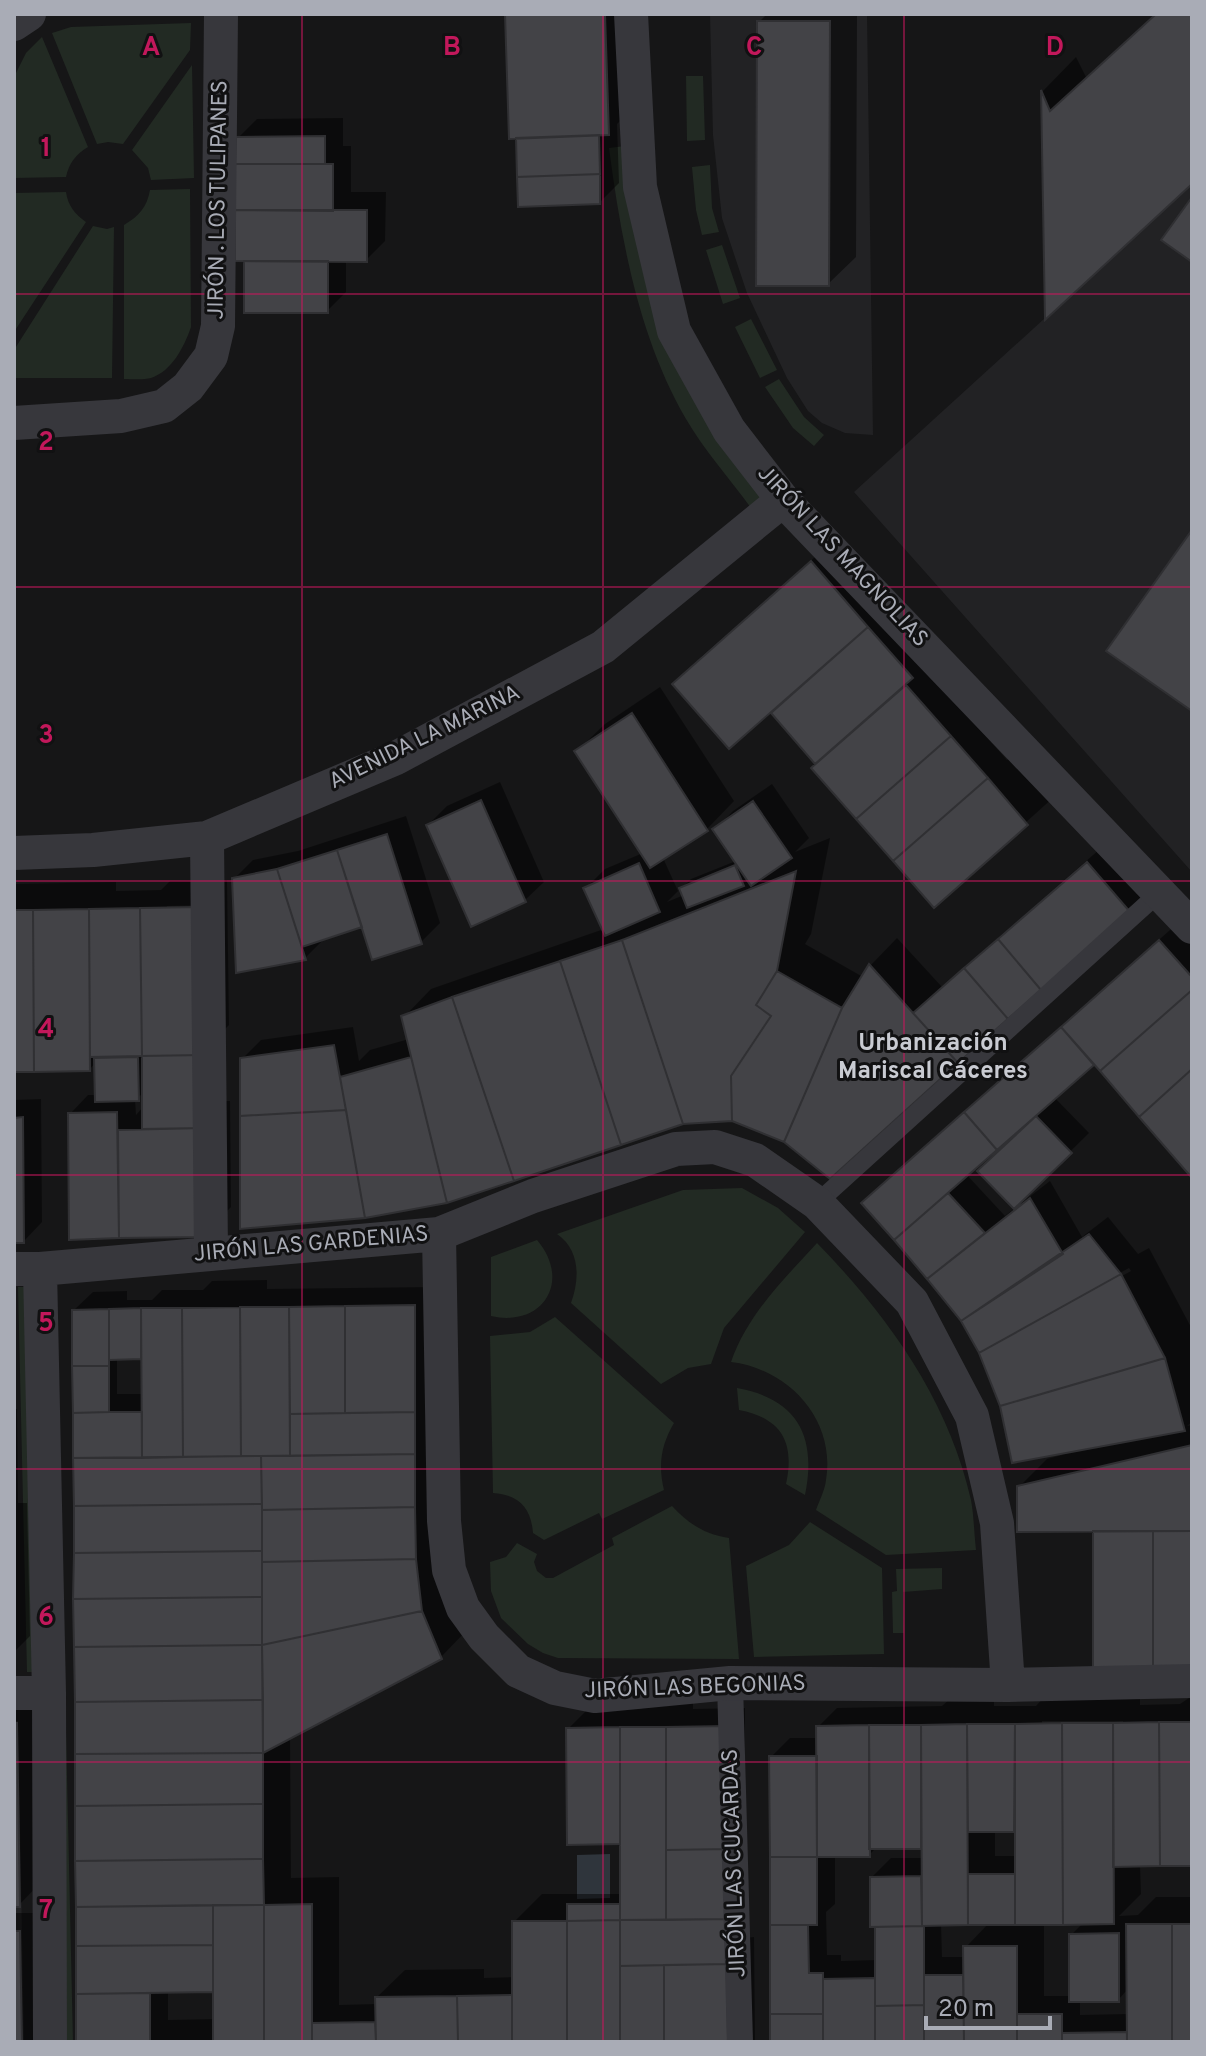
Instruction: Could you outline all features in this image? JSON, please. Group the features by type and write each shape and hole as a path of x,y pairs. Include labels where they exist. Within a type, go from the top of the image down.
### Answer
{"street":[{"path":"14,24 29,14"},
{"name":"JIRÓN . LOS TULIPANES","path":"14,423 121,416 164,406 188,387 211,356 218,326 221,14"},
{"name":"JIRÓN LAS MAGNOLIAS","path":"631,14 640,187 674,331 729,430 783,500 1192,927"},
{"name":"AVENIDA LA MARINA","path":"14,853 93,850 207,838 396,758 603,647 783,500"},
{"path":"207,838 211,1253"},
{"name":"JIRÓN LAS GARDENIAS","path":"27,1269 439,1234 533,1196 676,1149 715,1147 755,1160 817,1203 912,1302 972,1416 997,1523 1008,1685"},
{"name":"JIRÓN LAS BEGONIAS","path":"439,1234 444,1521 449,1570 463,1608 484,1637 518,1671 555,1688 595,1696 730,1683 1008,1685 1192,1681"},
{"path":"27,1269 49,1693 50,2042"},
{"name":"JIRÓN LAS CUCARDAS","path":"730,1683 740,2042"},
{"path":"14,1693 49,1693"}],"lane":[{"path":"817,1203 1160,892"}],"shaded area":[{"path":"710,14 867,14 873,435 845,433 822,423 808,411 787,378 747,293 722,218 713,135"},
{"path":"191,23 190,50 123,144 97,144 52,33 71,27"},
{"path":"42,37 88,147 74,159 66,177 14,178 14,77 26,53"},
{"path":"192,65 194,178 151,180 148,168 132,150"},
{"path":"686,76 703,76 705,140 687,141"},
{"path":"625,146 632,202 764,499 751,508 686,419 644,322 626,253 609,148"},
{"path":"710,165 712,208 719,232 702,235 692,167"},
{"path":"1192,184 1192,872 854,492"},
{"path":"190,189 191,327 181,350 165,370 151,378 124,379 124,225 142,210 150,190"},
{"path":"66,192 73,209 86,222 14,332 14,193"},
{"path":"93,226 114,227 112,378 14,378 14,350"},
{"path":"722,245 740,298 723,304 706,250"},
{"path":"751,319 777,370 760,378 735,327"},
{"path":"779,379 804,417 824,435 814,446 793,428 765,387"},
{"path":"742,1188 778,1208 805,1232 724,1328 711,1364 688,1368 661,1384 571,1303 576,1284 576,1265 570,1248 557,1234 683,1190"},
{"path":"537,1240 552,1271 552,1285 547,1298 538,1308 525,1315 509,1318 491,1316 491,1257"},
{"path":"817,1243 891,1330 931,1394 961,1463 971,1500 976,1550 886,1555 816,1510 825,1484 827,1458 824,1437 816,1418 804,1401 772,1375 731,1362 757,1313"},
{"path":"18,1287 27,1287 36,1672 27,1672"},
{"path":"56,1288 73,2042 67,2042"},
{"path":"555,1317 674,1423 662,1455 664,1490 602,1519 599,1513 544,1540 533,1533 530,1516 522,1504 493,1493 490,1336 530,1332"},
{"path":"737,1388 775,1401 798,1424 808,1455 805,1495 786,1484 788,1456 782,1435 766,1419 739,1410"},
{"path":"672,1506 698,1527 729,1538 739,1659 558,1658 528,1644 501,1618 491,1591 490,1562 506,1557 517,1543 537,1554 534,1562 537,1571 546,1578 553,1578 614,1545 612,1538"},
{"path":"810,1522 882,1568 884,1654 754,1657 746,1566 789,1545"},
{"path":"942,1568 942,1589 903,1592 904,1633 893,1633 892,1592 897,1591 896,1569"},
{"path":"14,1721 18,1721 24,2042 14,2042"},
{"path":"610,1854 610,1898 577,1899 577,1855"}],"building":[{"path":"505,14 605,14 609,135 509,139"},
{"path":"1156,14 1192,14 1192,184 1045,320 1041,90 1050,111"},
{"path":"757,21 830,21 829,286 756,286"},
{"path":"599,135 600,174 517,177 516,138"},
{"path":"325,136 325,164 235,164 236,137"},
{"path":"235,164 333,164 333,211 235,210"},
{"path":"600,174 600,204 518,207 517,177"},
{"path":"1192,197 1192,262 1161,240"},
{"path":"235,210 367,210 367,262 235,261"},
{"path":"244,261 328,261 328,313 244,313"},
{"path":"1192,530 1192,711 1106,651"},
{"path":"811,561 868,627 729,749 672,684"},
{"path":"868,627 913,678 815,764 771,713"},
{"path":"906,685 951,736 856,819 811,768"},
{"path":"632,713 708,831 650,868 574,751"},
{"path":"951,736 988,778 893,861 856,819"},
{"path":"988,778 1028,825 934,908 893,861"},
{"path":"481,800 526,902 471,927 426,825"},
{"path":"753,801 792,858 751,886 712,829"},
{"path":"387,834 422,944 372,960 337,850"},
{"path":"337,850 362,927 302,947 277,869"},
{"path":"1087,862 1131,913 1041,990 998,939"},
{"path":"639,863 660,912 605,936 583,888"},
{"path":"735,865 744,886 687,908 679,888"},
{"path":"277,869 306,960 236,973 232,878"},
{"path":"796,871 777,971 756,1005 771,1016 731,1076 732,1121 683,1124 622,940"},
{"path":"200,907 202,1055 142,1056 140,908"},
{"path":"140,908 142,1056 90,1057 89,909"},
{"path":"89,909 90,1071 34,1072 33,910"},
{"path":"14,910 33,910 34,1072 14,1072"},
{"path":"998,939 1041,990 1008,1019 964,968"},
{"path":"622,940 683,1124 621,1145 560,961"},
{"path":"1159,940 1192,977 1192,990 1100,1071 1061,1027"},
{"path":"560,961 621,1145 514,1181 452,997"},
{"path":"869,964 958,1063 830,1179 784,1142 842,1008"},
{"path":"964,968 1008,1019 958,1063 913,1013"},
{"path":"777,971 842,1008 784,1142 732,1121 731,1076 771,1016 756,1005"},
{"path":"1192,990 1192,1069 1139,1117 1100,1071"},
{"path":"452,997 514,1181 447,1203 401,1016"},
{"path":"1061,1027 1094,1065 997,1150 964,1112"},
{"path":"334,1045 346,1110 240,1116 240,1058"},
{"path":"202,1055 203,1128 142,1129 142,1056"},
{"path":"138,1057 139,1101 95,1102 94,1058"},
{"path":"411,1057 447,1203 365,1218 340,1077"},
{"path":"1192,1069 1192,1178 1139,1117"},
{"path":"346,1110 365,1218 240,1229 240,1116"},
{"path":"117,1112 119,1238 69,1240 68,1113"},
{"path":"964,1112 997,1150 894,1240 861,1203"},
{"path":"1036,1116 1072,1153 1014,1209 977,1171"},
{"path":"23,1117 24,1243 14,1243 14,1118"},
{"path":"203,1128 204,1237 119,1238 118,1130"},
{"path":"948,1193 985,1233 927,1279 894,1240"},
{"path":"1030,1198 1063,1254 961,1321 927,1279"},
{"path":"1089,1234 1121,1274 979,1353 961,1321"},
{"path":"1121,1274 1165,1358 1000,1406 979,1353"},
{"path":"415,1305 415,1412 345,1413 345,1306"},
{"path":"345,1306 345,1413 290,1414 289,1307"},
{"path":"240,1307 289,1307 290,1456 241,1456"},
{"path":"240,1307 241,1456 183,1457 182,1308"},
{"path":"141,1308 141,1359 109,1360 109,1309"},
{"path":"141,1308 182,1308 183,1457 142,1458"},
{"path":"109,1309 109,1366 72,1366 72,1310"},
{"path":"1165,1358 1185,1431 1012,1463 1000,1406"},
{"path":"72,1366 109,1366 109,1412 73,1413"},
{"path":"142,1412 142,1458 73,1458 73,1413"},
{"path":"415,1412 415,1454 290,1456 290,1414"},
{"path":"1192,1445 1192,1531 1017,1532 1017,1486"},
{"path":"415,1454 415,1507 262,1510 261,1456"},
{"path":"261,1456 262,1504 74,1506 73,1458"},
{"path":"262,1504 262,1551 74,1553 74,1506"},
{"path":"415,1507 416,1559 262,1562 262,1510"},
{"path":"1093,1531 1153,1531 1153,1673 1093,1673"},
{"path":"1153,1531 1192,1531 1192,1672 1153,1673"},
{"path":"262,1551 262,1597 73,1599 74,1553"},
{"path":"416,1559 422,1611 262,1645 262,1562"},
{"path":"262,1597 262,1645 74,1647 73,1599"},
{"path":"422,1611 442,1659 263,1753 262,1645"},
{"path":"262,1645 263,1700 75,1702 74,1647"},
{"path":"263,1700 263,1753 75,1754 75,1702"},
{"path":"1159,1722 1160,1866 1113,1867 1113,1723"},
{"path":"1159,1722 1192,1722 1192,1866 1160,1866"},
{"path":"14,1723 17,1723 20,1907 14,1907"},
{"path":"1062,1723 1113,1723 1114,1924 1063,1925"},
{"path":"1062,1723 1063,1925 1015,1925 1015,1724"},
{"path":"967,1724 1015,1724 1014,1832 968,1832"},
{"path":"967,1724 968,1925 922,1926 921,1725"},
{"path":"869,1725 921,1725 921,1849 869,1849"},
{"path":"869,1725 870,1857 817,1857 816,1726"},
{"path":"727,1726 727,1849 666,1850 666,1727"},
{"path":"620,1727 666,1727 666,1920 620,1920"},
{"path":"620,1727 620,1844 567,1845 566,1728"},
{"path":"263,1753 263,1804 75,1806 75,1754"},
{"path":"769,1756 817,1756 817,1857 770,1857"},
{"path":"263,1804 263,1859 75,1861 75,1806"},
{"path":"727,1849 727,1919 666,1920 666,1850"},
{"path":"770,1857 817,1857 817,1925 770,1925"},
{"path":"263,1859 264,1905 76,1907 75,1861"},
{"path":"968,1874 1015,1874 1015,1925 968,1925"},
{"path":"921,1876 922,1926 870,1927 870,1877"},
{"path":"312,1904 312,2042 264,2042 264,1905"},
{"path":"567,1904 620,1904 620,1920 567,1921"},
{"path":"213,1905 264,1905 264,2042 213,2042"},
{"path":"213,1905 213,1945 76,1946 76,1907"},
{"path":"727,1919 727,1964 620,1966 620,1920"},
{"path":"620,1920 620,2042 567,2042 567,1921"},
{"path":"512,1921 567,1921 567,2042 512,2042"},
{"path":"1126,1924 1172,1924 1172,2042 1127,2042"},
{"path":"1172,1924 1192,1924 1192,2042 1172,2042"},
{"path":"770,1925 808,1925 809,1973 823,1973 823,2014 770,2014"},
{"path":"924,1926 924,2005 875,2006 875,1927"},
{"path":"14,1931 20,1931 22,2042 14,2042"},
{"path":"1119,1933 1119,2002 1069,2002 1069,1934"},
{"path":"213,1945 213,1992 76,1994 76,1946"},
{"path":"963,1946 1017,1946 1017,2042 964,2042"},
{"path":"727,1964 728,2042 664,2042 664,1965"},
{"path":"664,1965 664,2042 620,2042 620,1966"},
{"path":"924,1975 963,1975 964,2042 924,2042"},
{"path":"875,1978 875,2042 823,2042 823,1979"},
{"path":"150,1993 150,2042 76,2042 76,1994"},
{"path":"512,1995 512,2042 458,2042 457,1996"},
{"path":"457,1996 458,2042 376,2042 375,1997"},
{"path":"924,2005 924,2042 875,2042 875,2006"},
{"path":"770,2014 823,2014 823,2042 770,2042"},
{"path":"1017,2014 1062,2014 1062,2042 1017,2042"},
{"path":"375,2022 376,2042 312,2042 312,2023"},
{"path":"1127,2032 1127,2042 1062,2042 1062,2033"}],"district":[{"name":"Urbanización Mariscal Cáceres","path":"933,1058"}]}
